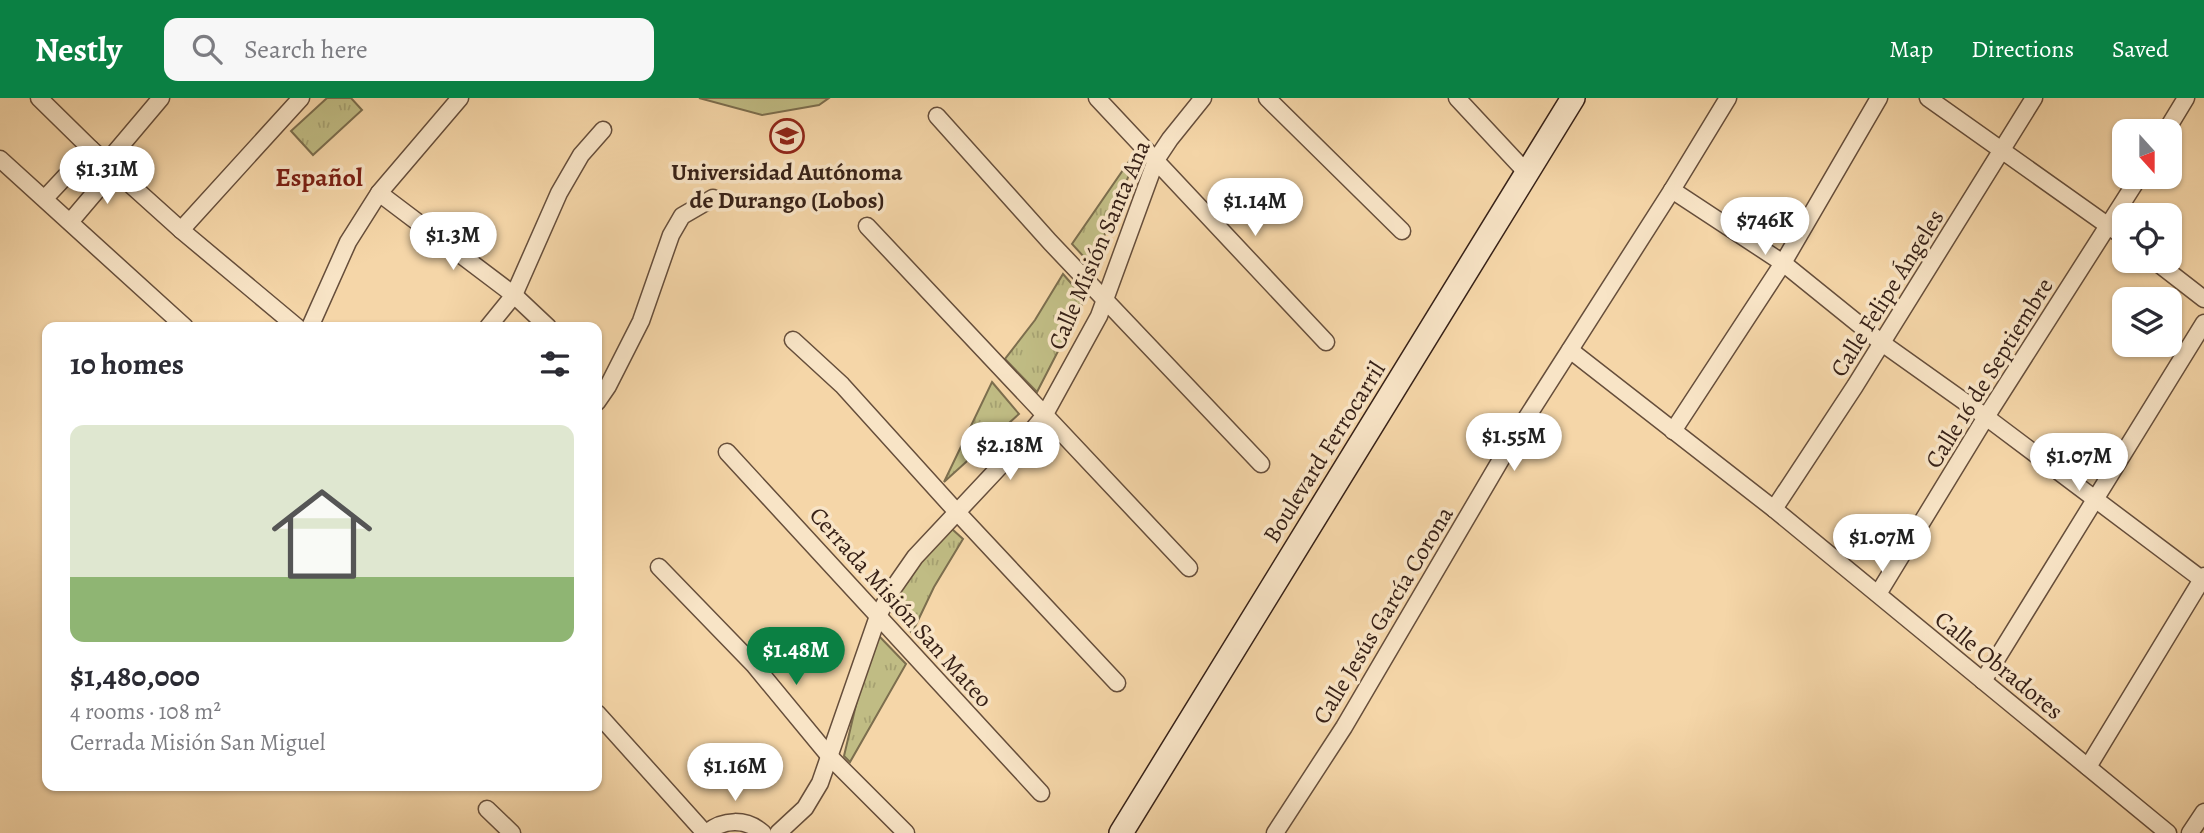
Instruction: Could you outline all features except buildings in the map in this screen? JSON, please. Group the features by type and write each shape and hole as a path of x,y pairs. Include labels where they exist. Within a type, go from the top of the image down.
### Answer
{"main road":[{"name":"Boulevard Ferrocarril","path":"1121,833 1573,98"}],"street":[{"path":"70,222 161,98"},
{"path":"312,322 348,242 379,193 460,98"},
{"path":"1097,98 1326,342"},
{"name":"Calle Misión Santa Ana","path":"778,833 805,808 820,783 878,616 892,590 915,557 1044,416 1099,316 1156,160 1203,98"},
{"path":"1268,98 1402,231"},
{"path":"1457,98 1526,172"},
{"name":"Calle Jesús García Corona","path":"1275,833 1344,727 1513,439 1728,98"},
{"path":"1673,431 1783,264 1879,98"},
{"path":"1928,98 2110,225"},
{"name":"Calle Felipe Ángeles","path":"1774,509 1882,343 2034,98"},
{"path":"2173,119 2186,98"},
{"path":"181,230 298,99"},
{"path":"41,101 181,230 291,322"},
{"path":"937,116 1012,201 1261,464"},
{"path":"492,322 514,295 559,193 581,155 603,130"},
{"path":"46,200 91,149"},
{"path":"0,159 180,322"},
{"name":"Calle 16 de Septiembre","path":"1878,594 1986,416 2132,189"},
{"path":"1672,190 1783,264 1882,343 1986,416 2203,578 2088,767"},
{"path":"379,193 514,295 543,322"},
{"path":"603,380 641,321 671,235 682,216 713,198"},
{"path":"867,226 1189,568"},
{"path":"2170,273 2204,299"},
{"path":"1983,681 2204,323"},
{"path":"793,340 842,385 1117,683"},
{"name":"Calle Obradores","path":"1570,350 1774,509 2168,833"},
{"name":"Cerrada Misión San Mateo","path":"727,452 1041,793"},
{"path":"659,566 754,665 830,757 905,833"},
{"path":"602,719 705,833 733,821 748,824 763,833"},
{"path":"487,809 512,833"},
{"path":"2190,833 2204,811"}],"green space":[{"path":"327,98 351,98 362,110 313,155 291,131"},
{"path":"699,98 829,98 819,105 762,115"},
{"path":"1132,157 1134,163 1105,233 1097,271 1072,244"},
{"path":"1063,274 1085,299 1037,392 1005,359 1035,320"},
{"path":"992,382 1019,414 944,482"},
{"path":"952,529 963,539 934,587 912,633 891,606 916,567"},
{"path":"879,636 906,664 850,762 844,756 859,692"}],"place":[{"name":"Universidad Autónoma de Durango (Lobos)","path":"787,136"}],"district":[{"name":"Español","path":"319,177"}]}
